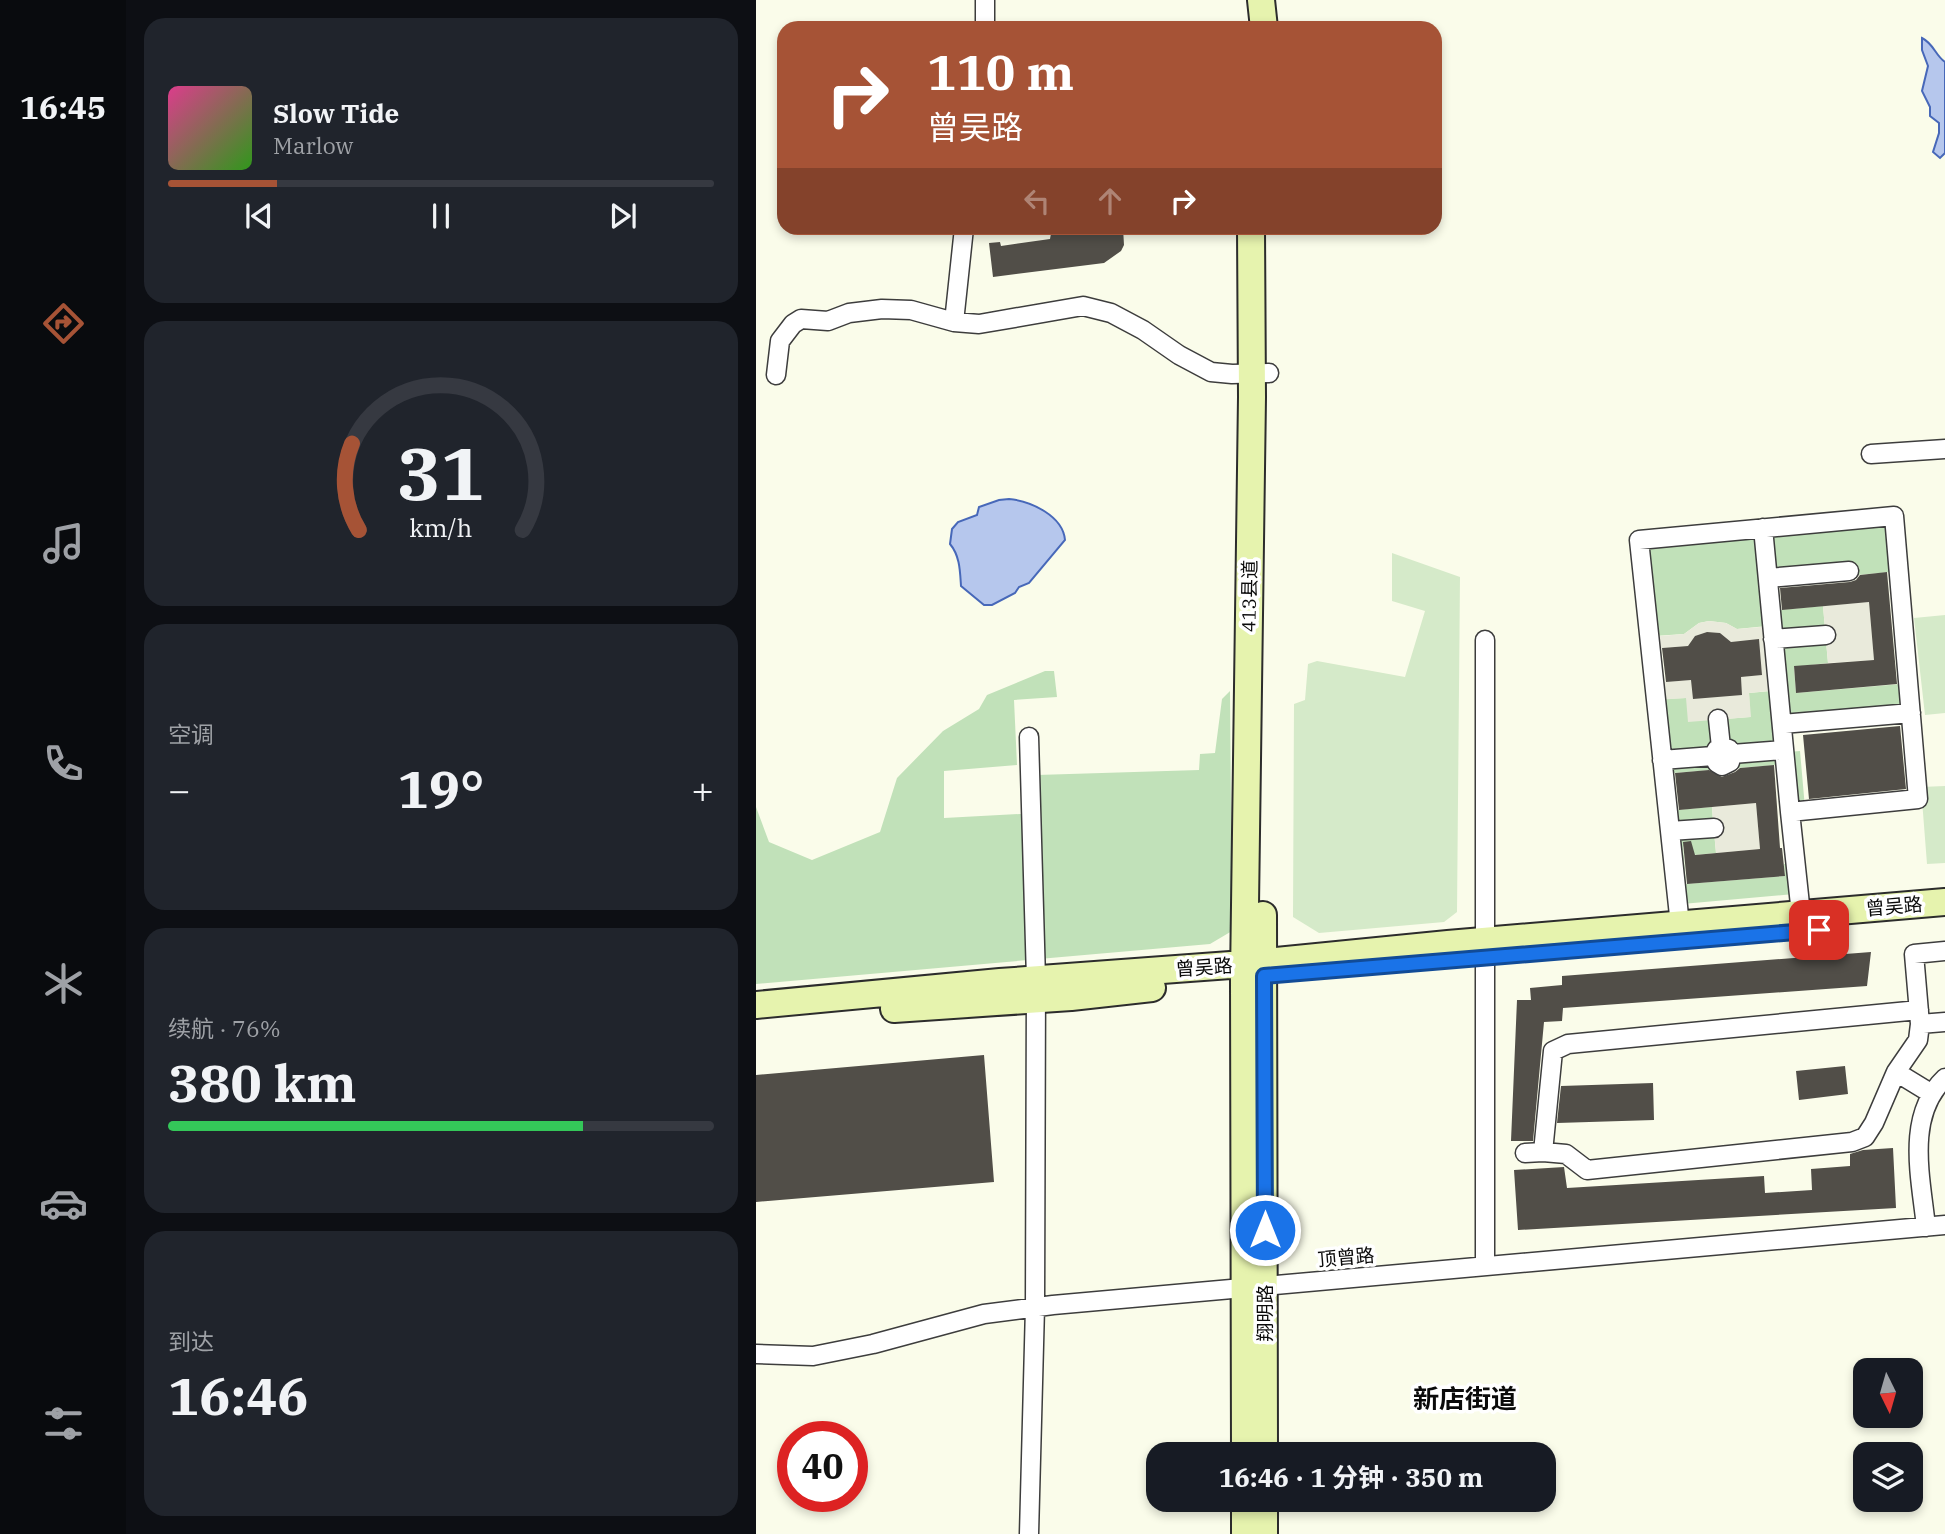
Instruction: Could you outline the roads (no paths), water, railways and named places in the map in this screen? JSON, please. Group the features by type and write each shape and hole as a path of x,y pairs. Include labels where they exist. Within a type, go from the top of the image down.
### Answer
{"street":[{"path":"985,0 985,21"},
{"path":"1245,0 1246,21"},
{"path":"1261,0 1263,21"},
{"path":"954,322 963,235"},
{"name":"413县道","path":"1251,235 1261,374"},
{"name":"413县道","path":"1254,970 1261,374 1268,235"},
{"path":"776,375 780,341 793,324 802,320 828,321 849,313 882,309 911,310 954,322 979,324 1083,306 1111,313 1211,372 1261,374"},
{"path":"1871,454 1945,449"},
{"path":"1680,925 1639,540 1894,516 1918,799 1790,812"},
{"path":"1763,528 1801,914"},
{"path":"1768,579 1849,571"},
{"path":"1773,639 1826,635"},
{"path":"1485,640 1485,1266"},
{"path":"1782,724 1911,713"},
{"path":"1718,719 1722,752"},
{"path":"1029,737 1035,989 1035,1307 1029,1534"},
{"path":"1662,760 1722,752 1784,750"},
{"path":"1670,831 1714,828"},
{"name":"曾吴路","path":"1484,950 1680,925 1945,902"},
{"name":"曾吴路","path":"756,1018 1035,989 1484,950 1945,918"},
{"path":"1525,1153 1566,1154 1587,1170 1852,1142 1865,1137 1895,1072 1918,1040 1914,954 1945,951"},
{"name":"翔明路","path":"1254,970 1256,1287 1263,1442"},
{"name":"曾吴路","path":"756,1005 1035,989"},
{"path":"1544,1152 1553,1051 1568,1044 1919,1017 1945,1022"},
{"path":"1895,1072 1932,1094"},
{"path":"1926,1227 1918,1156 1919,1130 1926,1102 1945,1077"},
{"name":"顶曾路","path":"756,1354 813,1356 873,1344 984,1314 1035,1307 1945,1225"},
{"name":"翔明路","path":"1246,1442 1256,1287"},
{"path":"1245,1512 1245,1534"},
{"path":"1264,1512 1264,1534"}],"water":[{"path":"1922,38 1945,62 1945,153 1940,158 1933,152 1939,123 1930,116 1930,107 1922,91 1928,66 1922,50"},
{"path":"1009,499 1044,511 1058,524 1065,540 1029,583 992,605 984,605 961,586 958,559 950,544 952,529 958,522 977,515 979,507"}],"district":[{"name":"新店街道","path":"1465,1399"}]}
